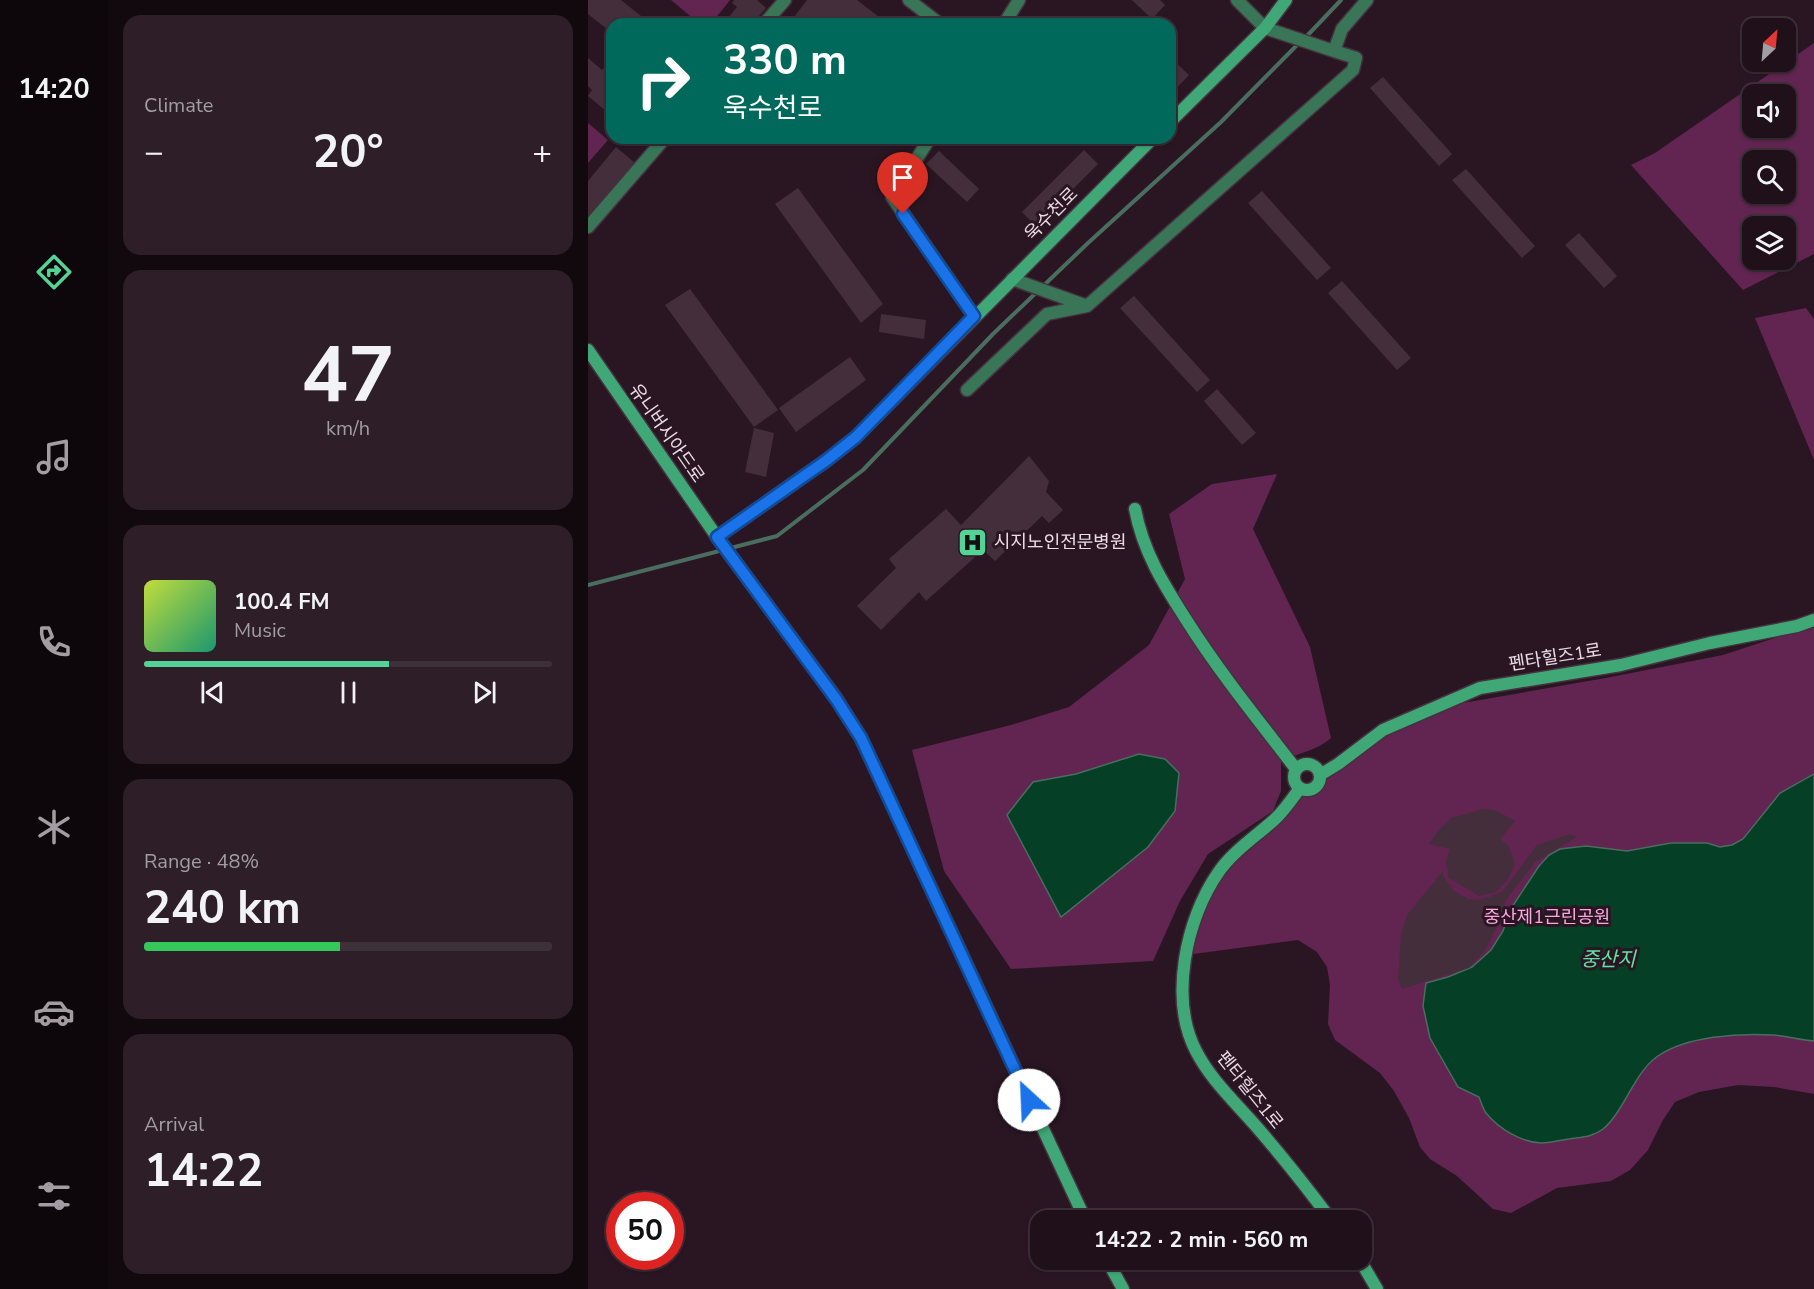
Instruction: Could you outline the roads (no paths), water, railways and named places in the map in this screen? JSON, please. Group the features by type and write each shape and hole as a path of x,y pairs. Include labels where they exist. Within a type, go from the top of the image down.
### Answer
{"main road":[{"path":"1176,116 1264,28 1286,0"},
{"name":"욱수천로","path":"717,537 856,437 974,316 1148,144"},
{"name":"유니버시아드로","path":"588,350 717,537 836,699 861,738 1081,1210"},
{"path":"1135,509 1140,535 1162,582 1211,658 1296,769 1294,778 1300,789 1308,790 1316,787 1320,775 1316,767 1308,764 1296,769"},
{"name":"펜타힐즈1로","path":"1320,775 1383,730 1480,688 1622,665 1710,643 1797,626 1814,620"},
{"name":"펜타힐즈1로","path":"1300,789 1276,818 1245,844 1218,873 1197,912 1186,948 1183,992 1185,1019 1195,1049 1208,1072 1255,1125 1323,1210"},
{"path":"1113,1270 1123,1289"},
{"path":"1366,1270 1376,1287"}],"street":[{"path":"769,18 785,0"},
{"path":"909,0 932,18"},
{"path":"1008,18 1019,0"},
{"path":"967,390 1047,314 1087,306 1353,70 1356,58 1264,28 1238,0"},
{"path":"1334,51 1342,28 1366,0"},
{"path":"588,227 660,144"},
{"path":"926,144 892,197 974,316"},
{"path":"1012,279 1087,306"}],"water":[{"path":"1139,754 1165,759 1179,773 1175,811 1148,847 1061,917 1007,815 1033,782 1076,774"},
{"name":"중산지","path":"1814,774 1814,1041 1773,1035 1745,1035 1714,1037 1683,1044 1670,1049 1650,1063 1617,1113 1603,1129 1595,1134 1548,1143 1533,1142 1511,1134 1486,1113 1479,1097 1458,1087 1430,1038 1423,1006 1426,983 1472,967 1491,950 1503,931 1512,907 1549,855 1560,849 1586,846 1627,851 1671,843 1707,843 1720,847 1732,845 1743,839 1780,793"}],"waterway":[{"path":"1305,38 1341,0"},
{"path":"588,585 777,536 863,470 993,334 1088,243 1221,122 1299,43"}],"place":[{"name":"시지노인전문병원","path":"973,542"}],"park label":[{"name":"중산제1근린공원","path":"1547,917"}]}
